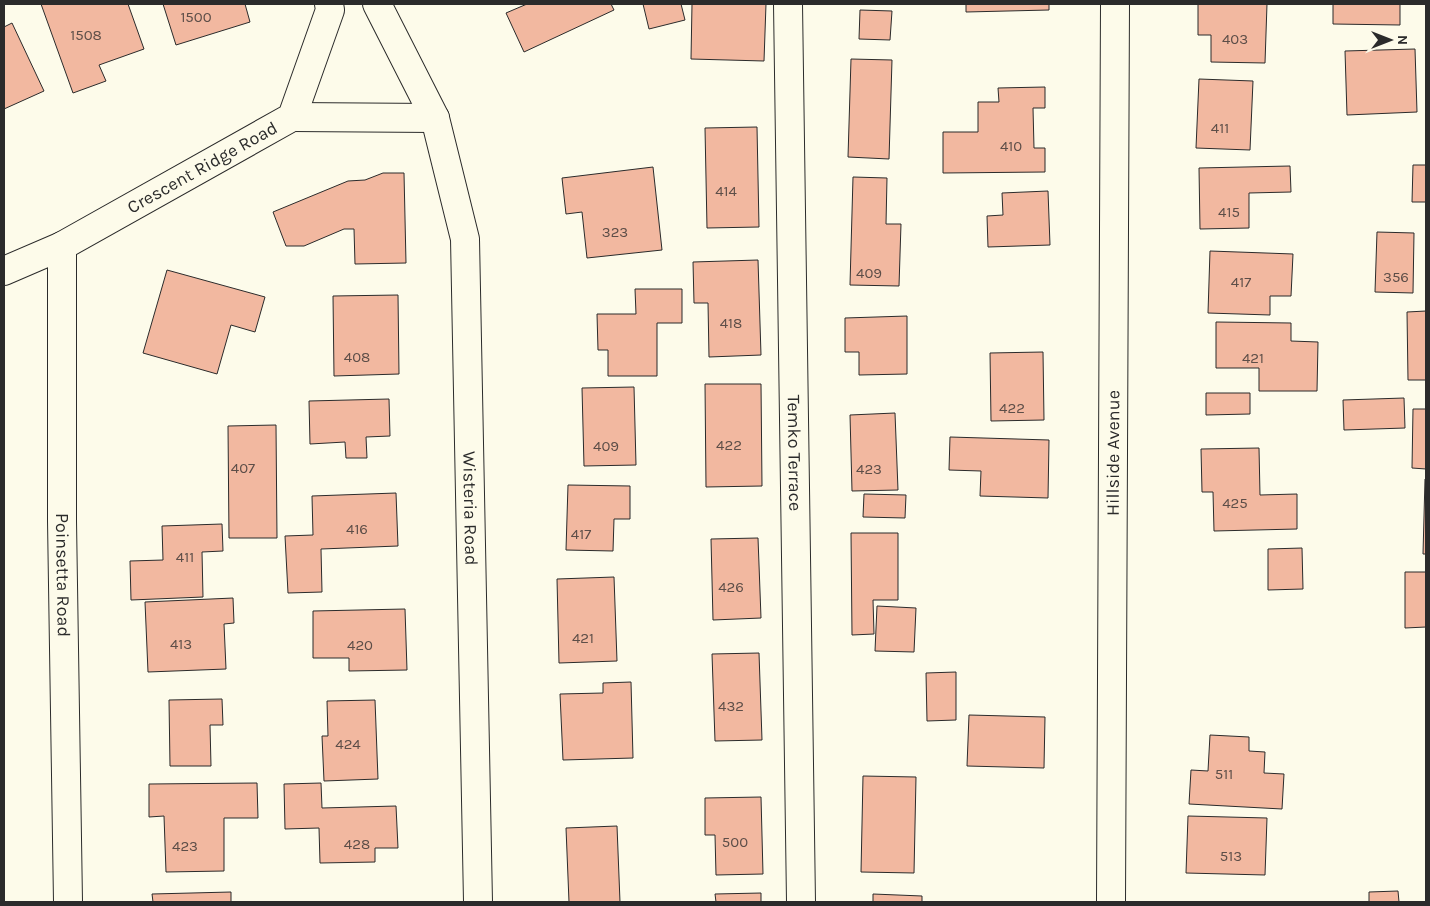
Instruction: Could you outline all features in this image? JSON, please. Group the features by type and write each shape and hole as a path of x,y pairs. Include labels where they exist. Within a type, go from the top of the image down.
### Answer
{"street":[{"name":"Crescent Ridge Road","path":"4,271 62,246 292,117 330,10 329,4"},
{"name":"Wisteria Road","path":"377,4 435,118 466,239 478,902"},
{"name":"Temko Terrace","path":"788,4 801,902"},
{"name":"Hillside Avenue","path":"1111,902 1115,4"},
{"path":"292,117 435,118"},
{"name":"Poinsetta Road","path":"62,246 62,521 68,902"}],"building":[{"path":"41,4 128,4 144,49 99,65 106,81 73,93"},
{"path":"163,4 245,4 250,22 176,45"},
{"path":"527,4 611,4 614,10 524,52 506,13"},
{"path":"643,4 681,4 685,20 649,29"},
{"path":"692,4 766,4 764,61 691,59"},
{"path":"966,4 1049,4 1049,10 966,12"},
{"path":"1198,4 1267,4 1265,63 1211,62 1211,35 1198,35"},
{"path":"1333,4 1400,4 1400,25 1333,24"},
{"path":"860,10 892,11 890,40 859,39"},
{"path":"12,23 44,91 4,109 4,27"},
{"path":"1415,49 1417,112 1347,115 1345,51"},
{"path":"851,59 892,60 889,159 848,157"},
{"path":"1199,79 1253,81 1250,150 1196,148"},
{"path":"1045,87 1045,108 1033,108 1034,148 1045,148 1045,172 943,173 943,132 978,132 978,102 999,102 998,88"},
{"path":"757,127 759,227 707,228 705,128"},
{"path":"1413,165 1426,165 1426,202 1412,202"},
{"path":"1290,166 1291,192 1249,193 1249,228 1200,229 1199,168"},
{"path":"653,167 662,250 587,258 582,212 566,214 562,178"},
{"path":"383,173 404,173 406,263 355,264 354,229 344,229 304,246 286,246 273,212 348,181 365,180"},
{"path":"853,177 887,178 886,224 901,224 899,286 850,285"},
{"path":"1048,191 1050,245 988,247 987,216 1003,215 1002,193"},
{"path":"1377,232 1414,233 1413,293 1375,292"},
{"path":"1210,251 1293,254 1291,296 1270,296 1270,315 1208,313"},
{"path":"758,260 761,355 709,357 708,303 694,303 693,262"},
{"path":"167,270 265,297 255,332 231,325 217,374 143,353"},
{"path":"635,289 682,289 682,323 657,323 657,376 608,376 608,350 598,350 597,314 636,314"},
{"path":"398,295 399,374 334,376 333,296"},
{"path":"1426,311 1426,380 1408,380 1407,312"},
{"path":"907,316 907,374 859,375 859,352 845,352 845,318"},
{"path":"1216,322 1291,323 1291,341 1318,342 1317,391 1259,391 1259,368 1216,368"},
{"path":"1043,352 1044,420 991,421 990,353"},
{"path":"705,384 761,384 762,486 706,487"},
{"path":"634,387 636,465 584,466 582,388"},
{"path":"1206,393 1250,393 1250,414 1206,415"},
{"path":"1404,398 1405,428 1344,430 1343,400"},
{"path":"389,399 390,436 366,437 367,458 346,458 345,442 310,444 309,401"},
{"path":"1413,409 1426,409 1426,469 1412,468"},
{"path":"895,413 898,490 852,491 850,415"},
{"path":"276,425 277,538 229,538 228,426"},
{"path":"950,437 1049,440 1048,498 980,496 981,471 949,470"},
{"path":"1259,448 1260,495 1297,494 1297,529 1214,531 1213,492 1202,492 1201,449"},
{"path":"1425,479 1426,554 1423,554"},
{"path":"568,485 630,486 630,519 614,519 613,551 566,550"},
{"path":"396,493 398,546 321,549 322,592 288,593 285,536 313,535 312,496"},
{"path":"864,494 906,495 905,518 863,517"},
{"path":"222,524 223,551 202,552 203,597 131,600 130,561 163,560 162,526"},
{"path":"851,533 898,533 898,600 873,600 874,634 852,635"},
{"path":"758,538 761,618 713,620 711,539"},
{"path":"1302,548 1303,589 1268,590 1268,549"},
{"path":"1405,572 1426,572 1426,627 1405,628"},
{"path":"614,577 617,661 559,663 557,579"},
{"path":"233,598 234,623 224,624 226,669 148,672 145,602"},
{"path":"877,606 916,608 914,652 875,651"},
{"path":"405,609 407,670 349,671 349,658 313,658 313,611"},
{"path":"759,653 762,740 715,741 712,654"},
{"path":"956,672 956,720 927,721 926,673"},
{"path":"631,682 633,758 563,760 560,694 603,693 603,683"},
{"path":"222,699 223,725 210,725 211,766 170,766 169,700"},
{"path":"375,700 378,779 324,781 322,736 328,736 327,701"},
{"path":"969,715 1045,717 1044,768 967,766"},
{"path":"1210,735 1249,737 1249,751 1265,752 1264,773 1284,774 1282,809 1189,804 1191,770 1208,771"},
{"path":"863,776 916,777 914,873 861,872"},
{"path":"257,783 258,818 224,818 224,871 166,872 164,816 149,817 149,784"},
{"path":"321,783 322,808 396,806 398,848 375,848 375,862 320,863 319,828 285,829 284,784"},
{"path":"761,797 763,874 716,875 715,835 705,835 705,798"},
{"path":"1188,816 1267,818 1265,875 1186,873"},
{"path":"617,826 620,902 569,902 566,828"},
{"path":"1398,891 1399,902 1369,902 1369,892"},
{"path":"231,892 231,902 153,902 152,894"},
{"path":"761,893 761,902 716,902 715,894"},
{"path":"873,894 922,896 922,902 873,902"}]}
